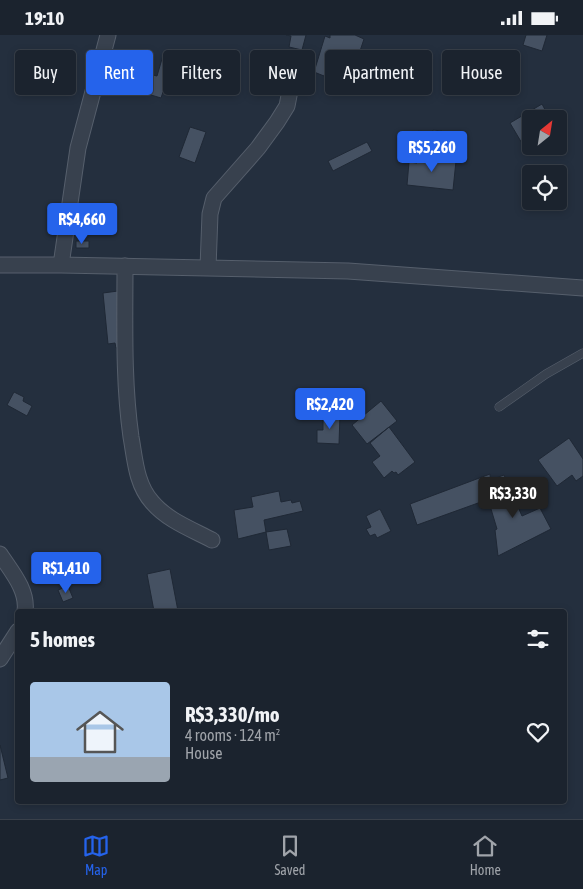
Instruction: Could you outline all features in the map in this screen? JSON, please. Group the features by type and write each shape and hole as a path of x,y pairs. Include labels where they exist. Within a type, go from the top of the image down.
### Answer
{"street":[{"path":"61,265 78,148 108,35"},
{"path":"208,268 210,214 214,198 258,148 277,123 287,106 289,95"},
{"path":"0,265 348,271 583,288"},
{"path":"125,266 126,399 136,469 142,487 151,501 169,517 212,540"},
{"path":"0,554 23,589 25,609"},
{"path":"0,659 15,636"}],"lane":[{"path":"499,407 546,374 583,353"}],"building":[{"path":"286,35 306,35 302,50 289,47 291,36"},
{"path":"330,35 355,35 364,39 360,50 325,50 324,76 315,72 315,69 325,36 330,38"},
{"path":"526,35 547,35 542,51 523,45"},
{"path":"163,55 163,92 161,98 151,95 153,95 153,75 157,76"},
{"path":"542,104 545,110 532,110"},
{"path":"522,116 522,143 510,123"},
{"path":"190,127 206,132 195,163 179,157"},
{"path":"433,130 442,131 442,133 452,132 451,135 455,136 452,160 415,156 418,131 433,133"},
{"path":"367,142 372,151 333,171 328,161"},
{"path":"418,156 456,161 453,190 407,185 409,162 417,163"},
{"path":"76,241 89,241 89,248 76,248"},
{"path":"118,291 122,347 116,348 115,343 108,344 103,293"},
{"path":"14,392 24,397 23,401 32,406 27,416 7,405"},
{"path":"381,401 397,421 367,444 352,425"},
{"path":"323,414 340,415 339,444 317,443 317,430 323,430"},
{"path":"389,427 415,462 398,475 392,471 384,478 372,462 380,456 370,443"},
{"path":"569,438 583,459 583,476 576,481 572,475 557,486 538,460"},
{"path":"490,474 492,498 417,525 410,504"},
{"path":"504,475 522,516 540,508 551,529 498,556 495,530 497,529 491,509 491,498 496,496 490,480"},
{"path":"279,491 281,502 291,500 292,503 300,501 303,511 264,520 266,532 238,539 234,510 253,507 251,497"},
{"path":"380,509 391,531 377,538 375,534 370,536 366,529 371,527 366,516"},
{"path":"287,529 291,546 269,550 266,532"},
{"path":"170,569 178,609 154,609 147,574"},
{"path":"68,586 73,598 63,602 58,590"},
{"path":"0,745 8,778 0,780"}]}
